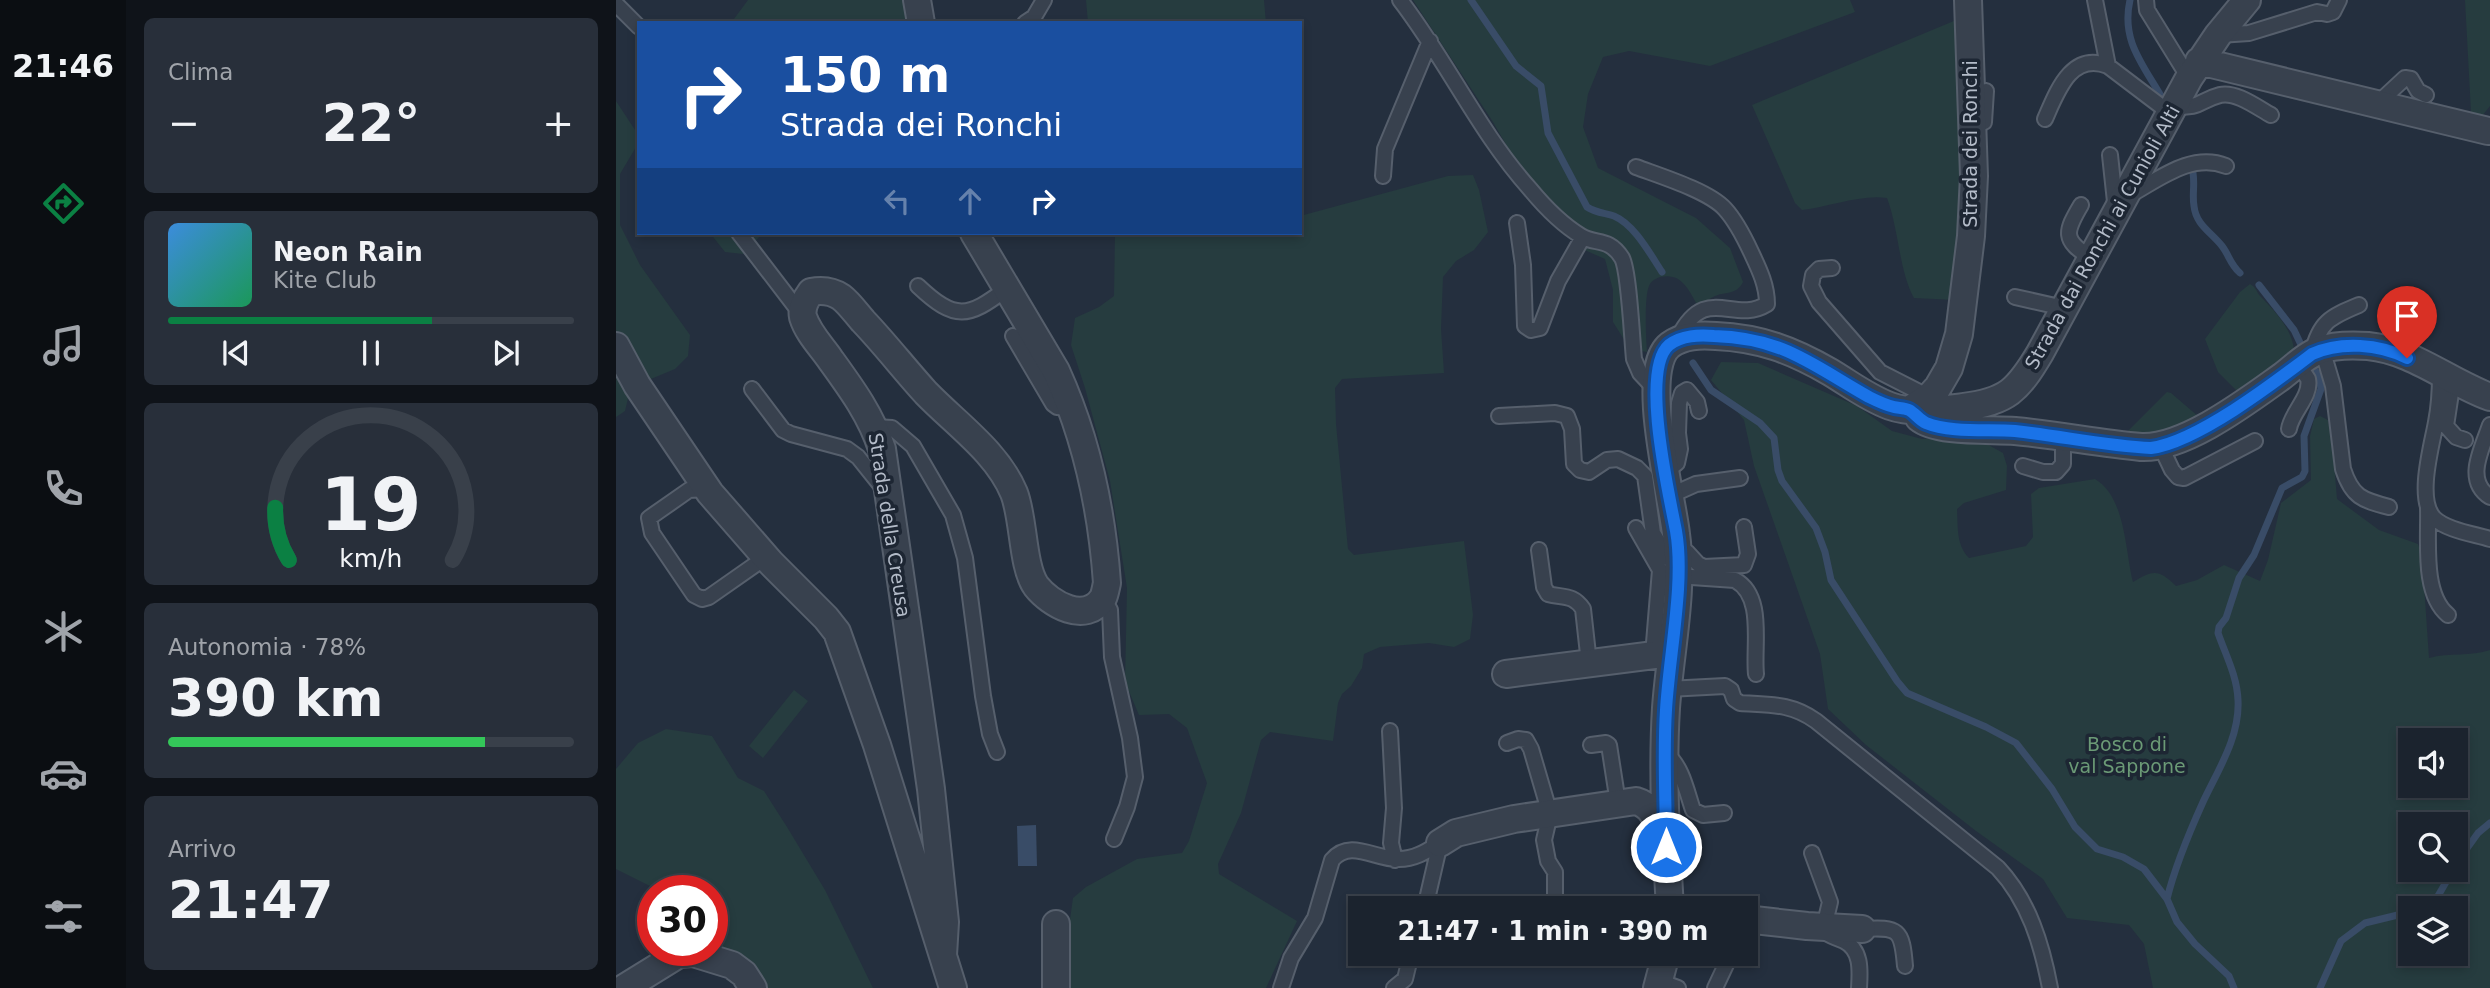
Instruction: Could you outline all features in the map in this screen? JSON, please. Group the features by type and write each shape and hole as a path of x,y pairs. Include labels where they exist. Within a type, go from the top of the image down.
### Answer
{"street":[{"path":"917,0 920,21"},
{"name":"Strada dei Ronchi","path":"1919,404 1949,368 1958,334 1970,236 1974,176 1968,0"},
{"name":"Strada dai Ronchi ai Cunioli Alti","path":"1919,404 1943,410 1983,405 2004,397 2028,373 2194,70 2247,0"},
{"path":"2194,70 2377,104 2489,129"},
{"path":"802,315 804,302 811,292 820,290 841,298 900,360 925,392 984,450 1004,474 1021,515 1028,563 1034,583 1059,606 1076,611 1088,610 1103,598 1107,583 1094,489 1071,408 1056,372 975,235"},
{"name":"Strada della Creusa","path":"802,315 811,334 858,398 875,427 882,449 931,789 945,922 943,955"},
{"path":"1669,896 1666,847 1668,689 1661,654 1678,565 1656,389 1657,365 1667,347 1678,340 1688,337 1724,336 1774,344 1891,407 1919,404 1924,423 1943,427 2016,431 2141,447 2161,447 2183,438 2243,404 2308,357 2362,346 2395,352 2490,397"},
{"name":"Strada della Creusa","path":"616,346 637,385 707,489 765,556 837,632 877,745 953,988"},
{"path":"1506,674 1661,654"},
{"path":"1440,843 1456,833 1492,824 1636,801 1645,803 1652,810 1666,847"},
{"path":"1758,920 1862,929"},
{"path":"1056,924 1056,988"},
{"path":"624,988 679,954 693,953 733,965 744,974 753,988"},
{"path":"1665,986 1666,966"}],"lane":[{"path":"1028,21 1034,17 1044,0"},
{"path":"1400,0 1430,41 1498,148 1536,196 1583,237 1604,241 1622,259 1634,359 1640,373 1656,389"},
{"path":"2095,0 2108,66"},
{"path":"2146,0 2147,10 2194,70"},
{"path":"2218,35 2249,33 2317,12 2327,15 2333,12 2339,0"},
{"path":"616,4 637,25"},
{"path":"1383,176 1385,149 1430,41"},
{"path":"2045,119 2068,75 2078,67 2098,62 2172,110 2192,108 2221,94 2230,94 2271,115"},
{"path":"2377,104 2405,78 2411,79 2418,91 2426,95"},
{"path":"1973,131 1978,124 1984,122 1986,91"},
{"path":"2110,155 2120,205 2182,167 2202,161 2226,166"},
{"path":"1636,167 1697,191 1724,208 1741,233 1767,292 1767,304 1756,310 1716,306 1706,308 1684,327 1678,340"},
{"path":"2081,205 2068,230 2068,238 2076,248 2091,258"},
{"path":"1517,223 1523,265 1525,326 1531,330 1540,328 1558,281 1583,237"},
{"path":"741,235 802,315"},
{"path":"1832,268 1819,269 1812,275 1811,286 1819,302 1880,372 1919,404"},
{"path":"918,286 943,308 958,312 975,310 1006,289"},
{"path":"2015,297 2064,308"},
{"path":"2289,429 2307,391 2308,357 2315,336 2323,324 2359,305"},
{"path":"1013,336 1053,404 1071,408"},
{"path":"2308,357 2333,386 2347,482 2357,496 2389,508"},
{"path":"2446,377 2446,426 2456,437 2465,440"},
{"path":"2446,377 2426,482 2431,588 2439,608 2448,615"},
{"path":"752,389 783,430 847,449 865,464 889,497"},
{"path":"1699,411 1698,402 1692,393 1687,390 1682,393 1678,433 1681,449 1667,484 1696,484 1740,478"},
{"path":"1499,416 1555,413 1567,416 1572,429 1574,464 1580,470 1589,472 1607,460 1618,459 1637,468 1645,477 1653,533 1666,555 1678,565 1742,583 1748,592 1756,616 1756,674"},
{"path":"2490,425 2475,477 2481,491 2490,498"},
{"path":"875,427 892,428 913,446 953,515 965,558 983,696 990,734 997,752"},
{"path":"2023,466 2043,472 2056,472 2063,464 2063,438"},
{"path":"2161,447 2172,470 2178,477 2184,478 2255,441"},
{"path":"707,489 689,490 649,518 652,533 694,595 709,597 765,556"},
{"path":"2428,506 2434,518 2449,526 2490,539"},
{"path":"1678,565 1687,552 1704,567 1744,565 1748,554 1744,527"},
{"path":"1636,528 1660,570 1661,654"},
{"path":"1539,550 1544,587 1548,594 1568,596 1583,609 1589,663"},
{"path":"1103,598 1110,610 1112,657 1130,738 1135,777 1114,839"},
{"path":"1668,689 1726,686 1740,703 1796,708 1816,721 1998,868 2014,885 2035,930 2050,988"},
{"path":"1390,731 1394,808 1391,843 1395,860"},
{"path":"1507,743 1518,739 1526,740 1531,749 1550,814 1544,841 1548,861 1555,872 1555,896"},
{"path":"1591,745 1609,745 1618,803"},
{"path":"1666,754 1673,759 1678,769 1693,810 1703,815 1724,813"},
{"path":"1280,988 1291,958 1315,918 1332,860 1337,853 1347,849 1395,860 1421,855 1440,843"},
{"path":"1427,896 1440,843"},
{"path":"1812,853 1830,902 1816,927 1854,949 1859,958 1860,988"},
{"path":"1862,929 1888,928 1897,932 1903,939 1905,966"},
{"path":"1394,988 1405,979 1408,966"},
{"path":"1715,988 1725,966"}],"green space":[{"path":"748,0 907,0 909,21 732,21"},
{"path":"1086,0 1264,0 1266,21 1088,21"},
{"path":"1413,0 1850,0 1855,12 1710,66 1629,51 1603,57 1588,94 1583,127 1598,168 1696,218 1730,248 1743,282 1733,291 1711,298 1700,310 1688,289 1678,279 1666,276 1654,280 1649,286 1646,299 1647,352 1630,349 1613,322 1613,290 1605,259 1580,248 1527,199 1508,148"},
{"path":"2465,0 2490,0 2490,106 2482,116 2474,118 2471,112"},
{"path":"1961,18 1969,125 1956,300 1914,298 1905,275 1887,198 1856,199 1802,210 1795,203 1752,105"},
{"path":"616,101 637,133 637,145 620,174 620,225 640,265 690,335 688,356 675,369 646,381 629,394 625,411 616,417"},
{"path":"1473,175 1488,232 1474,250 1456,261 1443,277 1441,329 1444,373 1342,379 1335,388 1336,424 1348,549 1354,555 1464,541 1473,615 1470,639 1454,647 1429,643 1380,647 1364,654 1362,668 1338,703 1333,741 1270,732 1261,740 1241,813 1218,864 1219,874 1297,921 1266,988 1068,988 1067,941 1073,898 1086,887 1137,859 1182,853 1189,841 1207,783 1187,728 1169,714 1139,715 1125,682 1127,588 1110,481 1071,345 1075,318 1099,307 1114,296 1115,235 1302,235 1302,215 1448,176"},
{"path":"712,235 761,235 743,254 725,252"},
{"path":"2250,284 2282,321 2291,336 2294,352 2240,394 2218,372 2205,339 2240,292"},
{"name":"Bosco di val Sappone","path":"1721,362 1758,363 1857,406 1892,431 1922,439 1985,443 2003,453 2007,466 2006,490 1964,503 1957,509 1960,541 1969,558 2026,546 2033,537 2031,494 2039,488 2095,479 2113,498 2119,512 2133,582 2156,573 2176,586 2197,580 2224,565 2260,581 2268,560 2281,503 2311,480 2310,436 2314,419 2320,416 2328,420 2337,499 2379,530 2418,544 2422,555 2429,658 2490,650 2490,988 2153,988 2144,944 2129,925 2067,918 2043,879 1976,831 1866,745 1828,709 1820,654 1754,466 1744,420 1711,380"},
{"path":"2167,392 2199,417 2163,439 2126,433"},
{"path":"794,690 808,701 763,758 749,746"},
{"path":"666,729 712,736 738,778 764,791 787,827 825,890 873,988 737,988 728,962 728,875 637,875 637,880 616,869 616,769 638,743"}],"water":[{"path":"1036,825 1037,866 1018,866 1017,826"}],"waterway":[{"path":"1471,0 1516,66 1541,86 1548,133 1587,207 1614,216 1629,226 1662,272"},
{"path":"2130,0 2128,27 2131,39 2140,62 2161,96"},
{"path":"2193,173 2195,213 2240,273"},
{"path":"2259,285 2294,330 2304,351"},
{"path":"2167,899 2188,838 2232,740 2238,714 2237,691 2218,633 2219,627 2226,618 2239,578 2254,555 2282,488 2302,477 2305,471 2304,436 2321,389 2319,376 2309,362"},
{"path":"1693,363 1711,390 1760,423 1774,438 1782,481 1816,528 1831,580 1907,693 2016,743 2052,789 2075,827 2097,849 2123,857 2144,869 2167,899 2177,922 2195,944 2229,976 2234,988"},
{"path":"2468,847 2490,823"},
{"path":"2438,896 2446,882"},
{"path":"2320,988 2341,941 2365,923 2398,915"}],"route":[{"path":"1666,847 1666,711 1678,567 1676,533 1662,452 1656,389 1657,365 1667,347 1678,340 1703,335 1751,339 1790,351 1891,407 1909,410 1924,423 1943,427 2016,431 2151,448 2183,438 2243,404 2322,349 2370,346 2407,358"}]}
